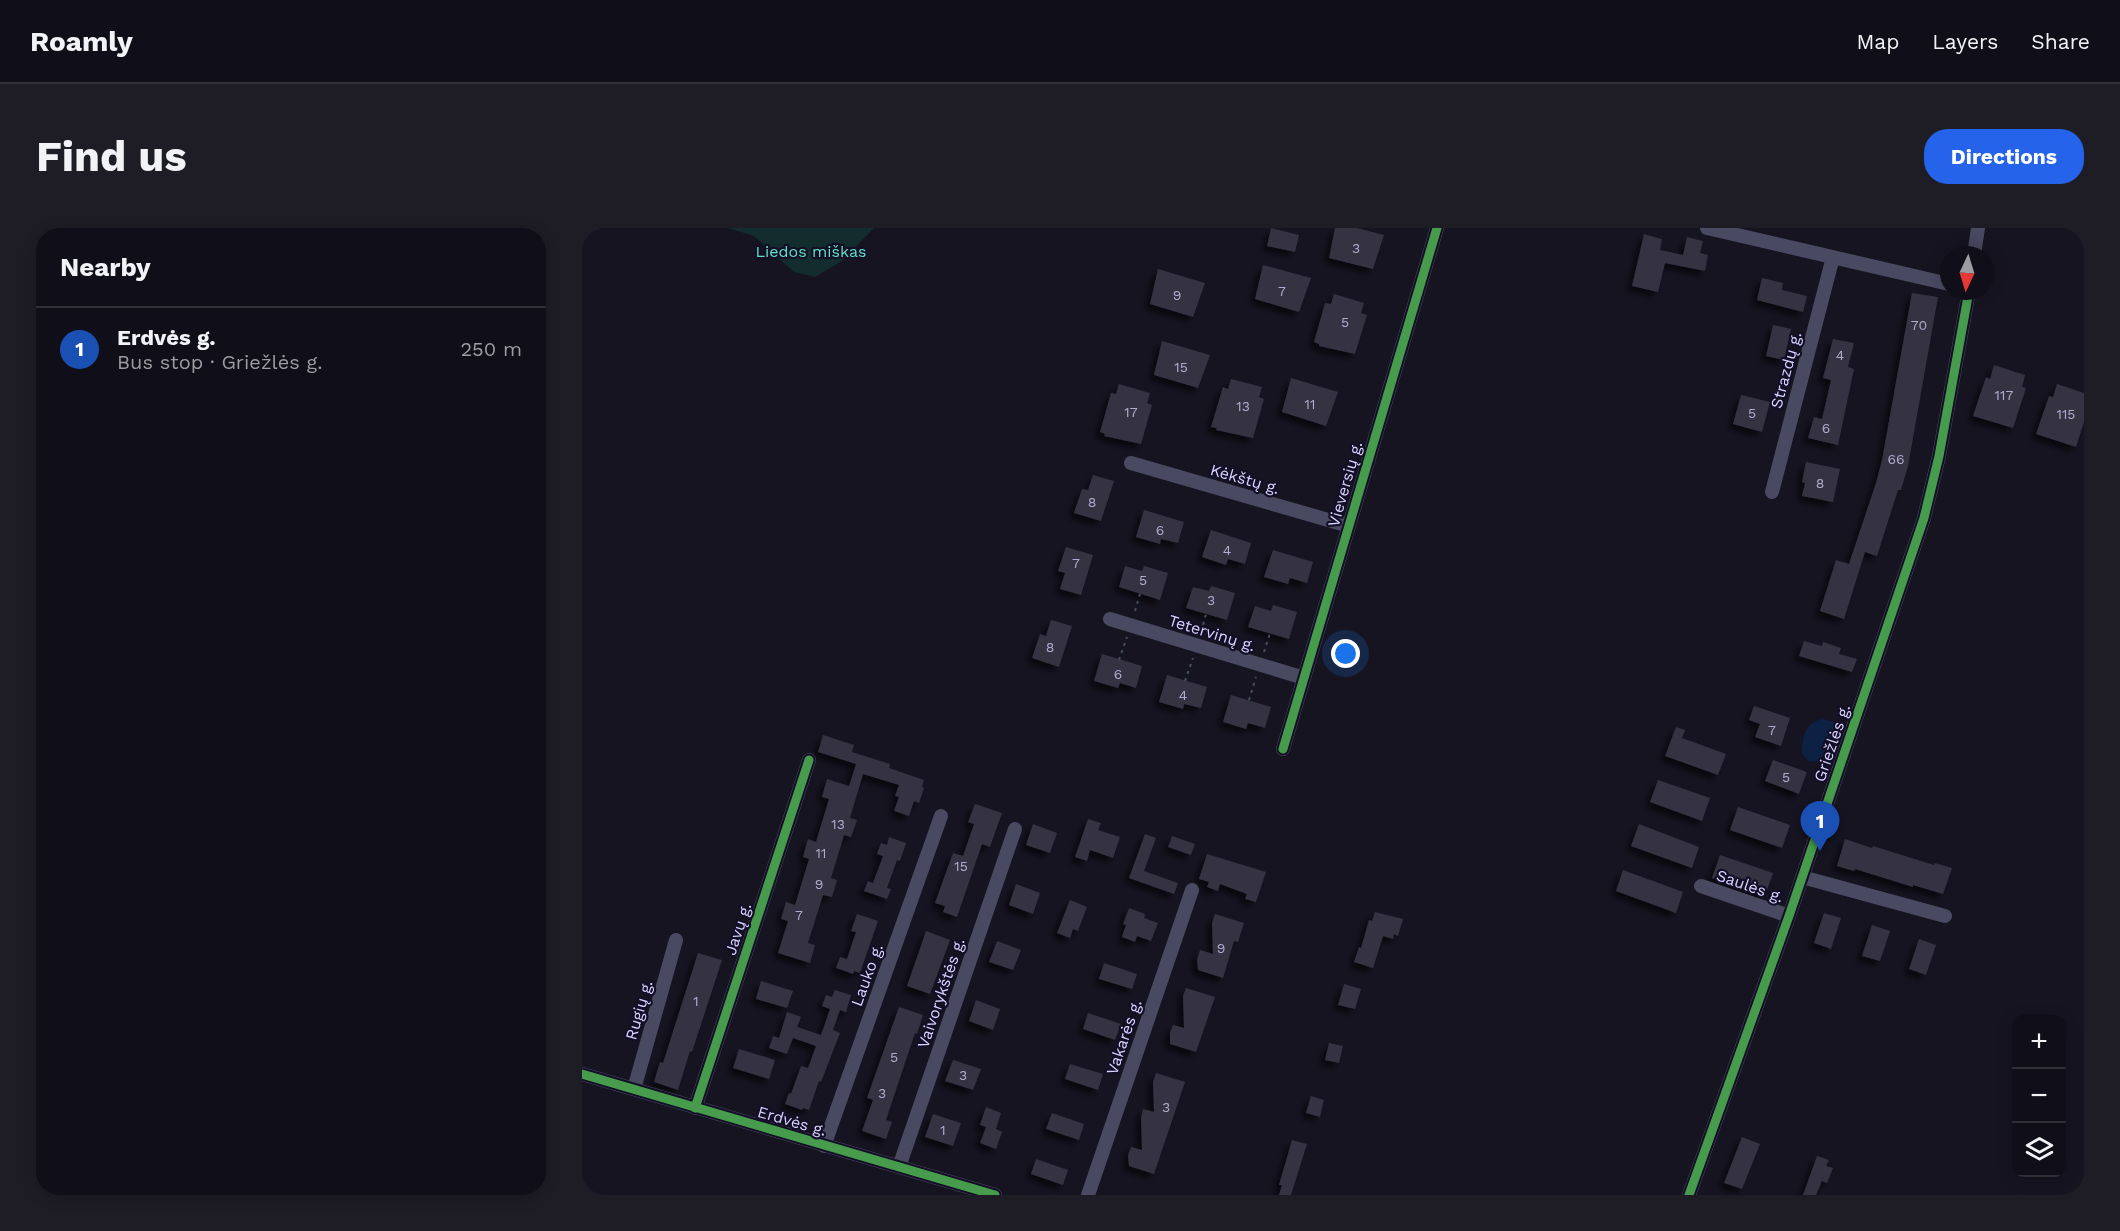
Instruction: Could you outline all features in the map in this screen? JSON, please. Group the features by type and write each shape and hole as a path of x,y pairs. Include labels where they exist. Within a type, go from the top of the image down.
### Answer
{"street":[{"name":"Vieversių g.","path":"1283,749 1437,228"},
{"path":"1707,228 1940,282"},
{"path":"1975,246 1978,228"},
{"name":"Strazdų g.","path":"1772,492 1833,257"},
{"name":"Griežlės g.","path":"1689,1195 1802,877 1924,518 1940,456 1967,300"},
{"name":"Kėkštų g.","path":"1131,463 1349,526"},
{"name":"Tetervinų g.","path":"1110,620 1304,678"},
{"name":"Javų g.","path":"695,1108 808,760"},
{"name":"Lauko g.","path":"824,1146 941,816"},
{"name":"Vaivorykštės g.","path":"899,1167 1015,829"},
{"path":"1802,877 1945,916"},
{"name":"Saulės g.","path":"1701,886 1788,916"},
{"name":"Vakarės g.","path":"1088,1195 1192,891"},
{"name":"Rugių g.","path":"633,1089 676,940"},
{"name":"Erdvės g.","path":"582,1074 995,1195"}],"green space":[{"name":"Liedos miškas","path":"728,228 874,228 842,261 815,277 794,272 754,236"}],"water":[{"path":"1822,719 1834,722 1835,730 1820,762 1808,761 1802,753 1804,736 1808,727"}],"building":[{"path":"1271,228 1299,235 1295,252 1267,246"},
{"path":"1335,228 1357,228 1384,235 1373,269 1329,258"},
{"path":"1644,234 1662,239 1660,250 1683,255 1687,237 1703,241 1700,253 1708,255 1705,271 1665,263 1658,292 1632,286"},
{"path":"1263,265 1311,278 1299,312 1255,299"},
{"path":"1158,269 1205,283 1193,317 1150,304"},
{"path":"1762,278 1783,283 1782,290 1807,296 1803,312 1757,300"},
{"path":"1912,293 1938,297 1908,466 1877,556 1865,552 1844,619 1820,611 1836,560 1849,564 1876,483"},
{"path":"1334,294 1364,303 1361,313 1367,315 1355,354 1319,346 1314,342 1325,303 1331,304"},
{"path":"1773,325 1791,329 1784,360 1766,356"},
{"path":"1833,339 1854,343 1848,367 1854,369 1838,445 1808,438 1814,417 1822,419 1831,380 1823,378"},
{"path":"1162,341 1210,355 1198,388 1154,375"},
{"path":"1994,365 2025,375 2022,387 2026,388 2013,428 1973,416 1986,377 1990,379"},
{"path":"1291,378 1338,392 1326,426 1282,412"},
{"path":"1231,379 1262,387 1259,397 1264,399 1253,438 1211,427 1223,387 1228,389"},
{"path":"1119,384 1150,393 1147,403 1152,405 1141,444 1104,436 1105,434 1100,432 1111,393 1116,394"},
{"path":"2057,384 2084,393 2084,422 2076,447 2036,434 2049,396 2053,397"},
{"path":"1741,395 1770,402 1762,432 1733,424"},
{"path":"1806,462 1840,469 1833,502 1802,496"},
{"path":"1093,475 1114,481 1101,521 1074,513 1082,489 1088,490"},
{"path":"1144,510 1184,522 1178,543 1161,539 1160,544 1136,537"},
{"path":"1211,530 1251,543 1245,564 1228,559 1226,565 1202,557"},
{"path":"1066,547 1093,555 1081,595 1060,589 1065,573 1058,571"},
{"path":"1273,550 1313,562 1307,583 1290,578 1288,584 1264,577"},
{"path":"1125,566 1142,571 1144,566 1168,573 1160,600 1119,587"},
{"path":"1211,586 1235,593 1227,620 1186,608 1193,587 1209,591"},
{"path":"1273,605 1297,612 1289,639 1248,627 1255,606 1271,611"},
{"path":"1051,620 1072,626 1059,667 1032,658 1040,634 1046,636"},
{"path":"1804,641 1822,646 1823,642 1841,648 1839,654 1857,659 1852,672 1799,656"},
{"path":"1102,654 1142,666 1136,688 1120,683 1118,688 1094,681"},
{"path":"1167,675 1207,687 1201,708 1184,704 1183,709 1159,702"},
{"path":"1231,695 1271,707 1265,728 1248,723 1246,729 1223,722"},
{"path":"1754,706 1790,718 1781,746 1755,737 1760,724 1749,720"},
{"path":"1676,727 1685,730 1682,738 1726,754 1718,775 1665,756"},
{"path":"823,735 854,745 852,752 890,764 889,768 924,780 922,787 924,788 919,803 914,801 909,816 894,811 899,797 895,796 899,785 863,774 850,818 857,820 851,837 844,835 831,878 837,880 832,897 823,895 808,943 815,945 810,963 778,953 788,921 781,919 786,902 795,905 809,859 803,857 808,839 816,842 829,799 822,797 827,779 849,786 856,764 818,752"},
{"path":"1773,760 1807,772 1799,794 1765,781"},
{"path":"1658,780 1710,798 1702,821 1650,802"},
{"path":"975,804 1002,813 990,847 982,844 957,917 943,912 945,906 935,903 953,853 963,856 974,824 968,822"},
{"path":"1738,807 1790,825 1782,848 1730,830"},
{"path":"1088,819 1101,823 1098,830 1120,837 1113,858 1090,850 1087,861 1075,857"},
{"path":"1033,824 1057,833 1050,853 1026,845"},
{"path":"1639,824 1699,847 1692,868 1631,846"},
{"path":"1145,834 1156,838 1144,871 1178,883 1174,894 1129,878"},
{"path":"1172,836 1195,844 1191,855 1168,847"},
{"path":"889,837 906,843 887,888 891,889 887,899 864,891 868,881 873,883 883,856 877,854 881,843 887,845"},
{"path":"1845,839 1934,865 1935,863 1952,868 1943,894 1837,866"},
{"path":"1207,854 1266,872 1256,902 1245,899 1247,894 1220,884 1218,891 1207,887 1209,882 1199,879"},
{"path":"1720,855 1773,873 1765,896 1712,878"},
{"path":"1623,870 1683,892 1676,913 1616,891"},
{"path":"1016,884 1040,893 1033,914 1009,905"},
{"path":"1070,900 1087,907 1078,931 1073,929 1070,938 1057,933"},
{"path":"1129,908 1145,914 1144,918 1158,923 1151,941 1137,936 1135,942 1122,937 1126,925 1123,924"},
{"path":"1375,912 1403,919 1398,936 1394,934 1393,939 1383,936 1373,968 1354,962 1359,947 1361,948 1369,920 1372,921"},
{"path":"1824,913 1841,918 1831,949 1814,943"},
{"path":"857,914 878,921 860,973 854,971 853,974 836,968 840,957 847,959 856,932 851,931"},
{"path":"1215,914 1244,923 1238,942 1234,941 1223,978 1198,970 1197,959 1200,950 1213,954 1212,923"},
{"path":"1872,925 1890,931 1880,961 1862,956"},
{"path":"926,931 950,940 930,994 907,986"},
{"path":"1919,939 1936,945 1926,975 1909,969"},
{"path":"997,941 1021,950 1013,970 989,962"},
{"path":"698,953 722,960 678,1090 654,1082 660,1062 663,1063"},
{"path":"1104,963 1137,974 1132,989 1099,979"},
{"path":"761,981 793,991 787,1008 756,999"},
{"path":"1344,984 1361,989 1355,1009 1338,1005"},
{"path":"1186,988 1215,997 1196,1052 1170,1044 1173,1025 1184,1028 1183,996"},
{"path":"835,990 851,995 846,1012 840,1010 833,1030 840,1033 809,1110 785,1104 801,1066 808,1068 816,1046 793,1038 787,1054 769,1048 773,1036 779,1038 787,1012 801,1017 797,1027 821,1035 830,1009 822,1006 826,995 832,997"},
{"path":"976,1000 1000,1009 993,1030 969,1021"},
{"path":"899,1007 923,1015 886,1120 892,1122 886,1139 862,1131 873,1100 867,1098"},
{"path":"1088,1013 1121,1024 1115,1040 1083,1029"},
{"path":"1329,1043 1343,1046 1339,1063 1325,1060"},
{"path":"739,1049 775,1060 769,1079 733,1068"},
{"path":"953,1060 981,1069 973,1090 945,1081"},
{"path":"1070,1064 1103,1074 1098,1090 1065,1079"},
{"path":"1156,1073 1185,1082 1154,1174 1129,1166 1128,1155 1131,1147 1142,1150 1141,1118 1143,1109 1154,1112 1153,1082"},
{"path":"1311,1096 1324,1100 1320,1117 1306,1113"},
{"path":"986,1107 1001,1113 996,1129 1002,1132 996,1149 980,1143 986,1127 980,1125"},
{"path":"1052,1113 1084,1124 1079,1140 1046,1129"},
{"path":"933,1114 961,1123 953,1146 925,1137"},
{"path":"1742,1137 1760,1144 1742,1189 1724,1183"},
{"path":"1292,1140 1307,1144 1291,1195 1279,1195 1282,1185 1279,1185"},
{"path":"1817,1156 1829,1160 1826,1166 1833,1168 1827,1183 1822,1181 1816,1195 1803,1195"},
{"path":"1036,1159 1068,1170 1063,1185 1031,1174"}],"cycle path":[{"path":"1283,749 1437,228"},
{"path":"1689,1195 1789,916 1924,518 1939,456 1967,300"},
{"path":"695,1108 809,760"},
{"path":"582,1074 995,1195"}],"place":[{"name":"Erdvės g.","path":"1820,851"}]}
